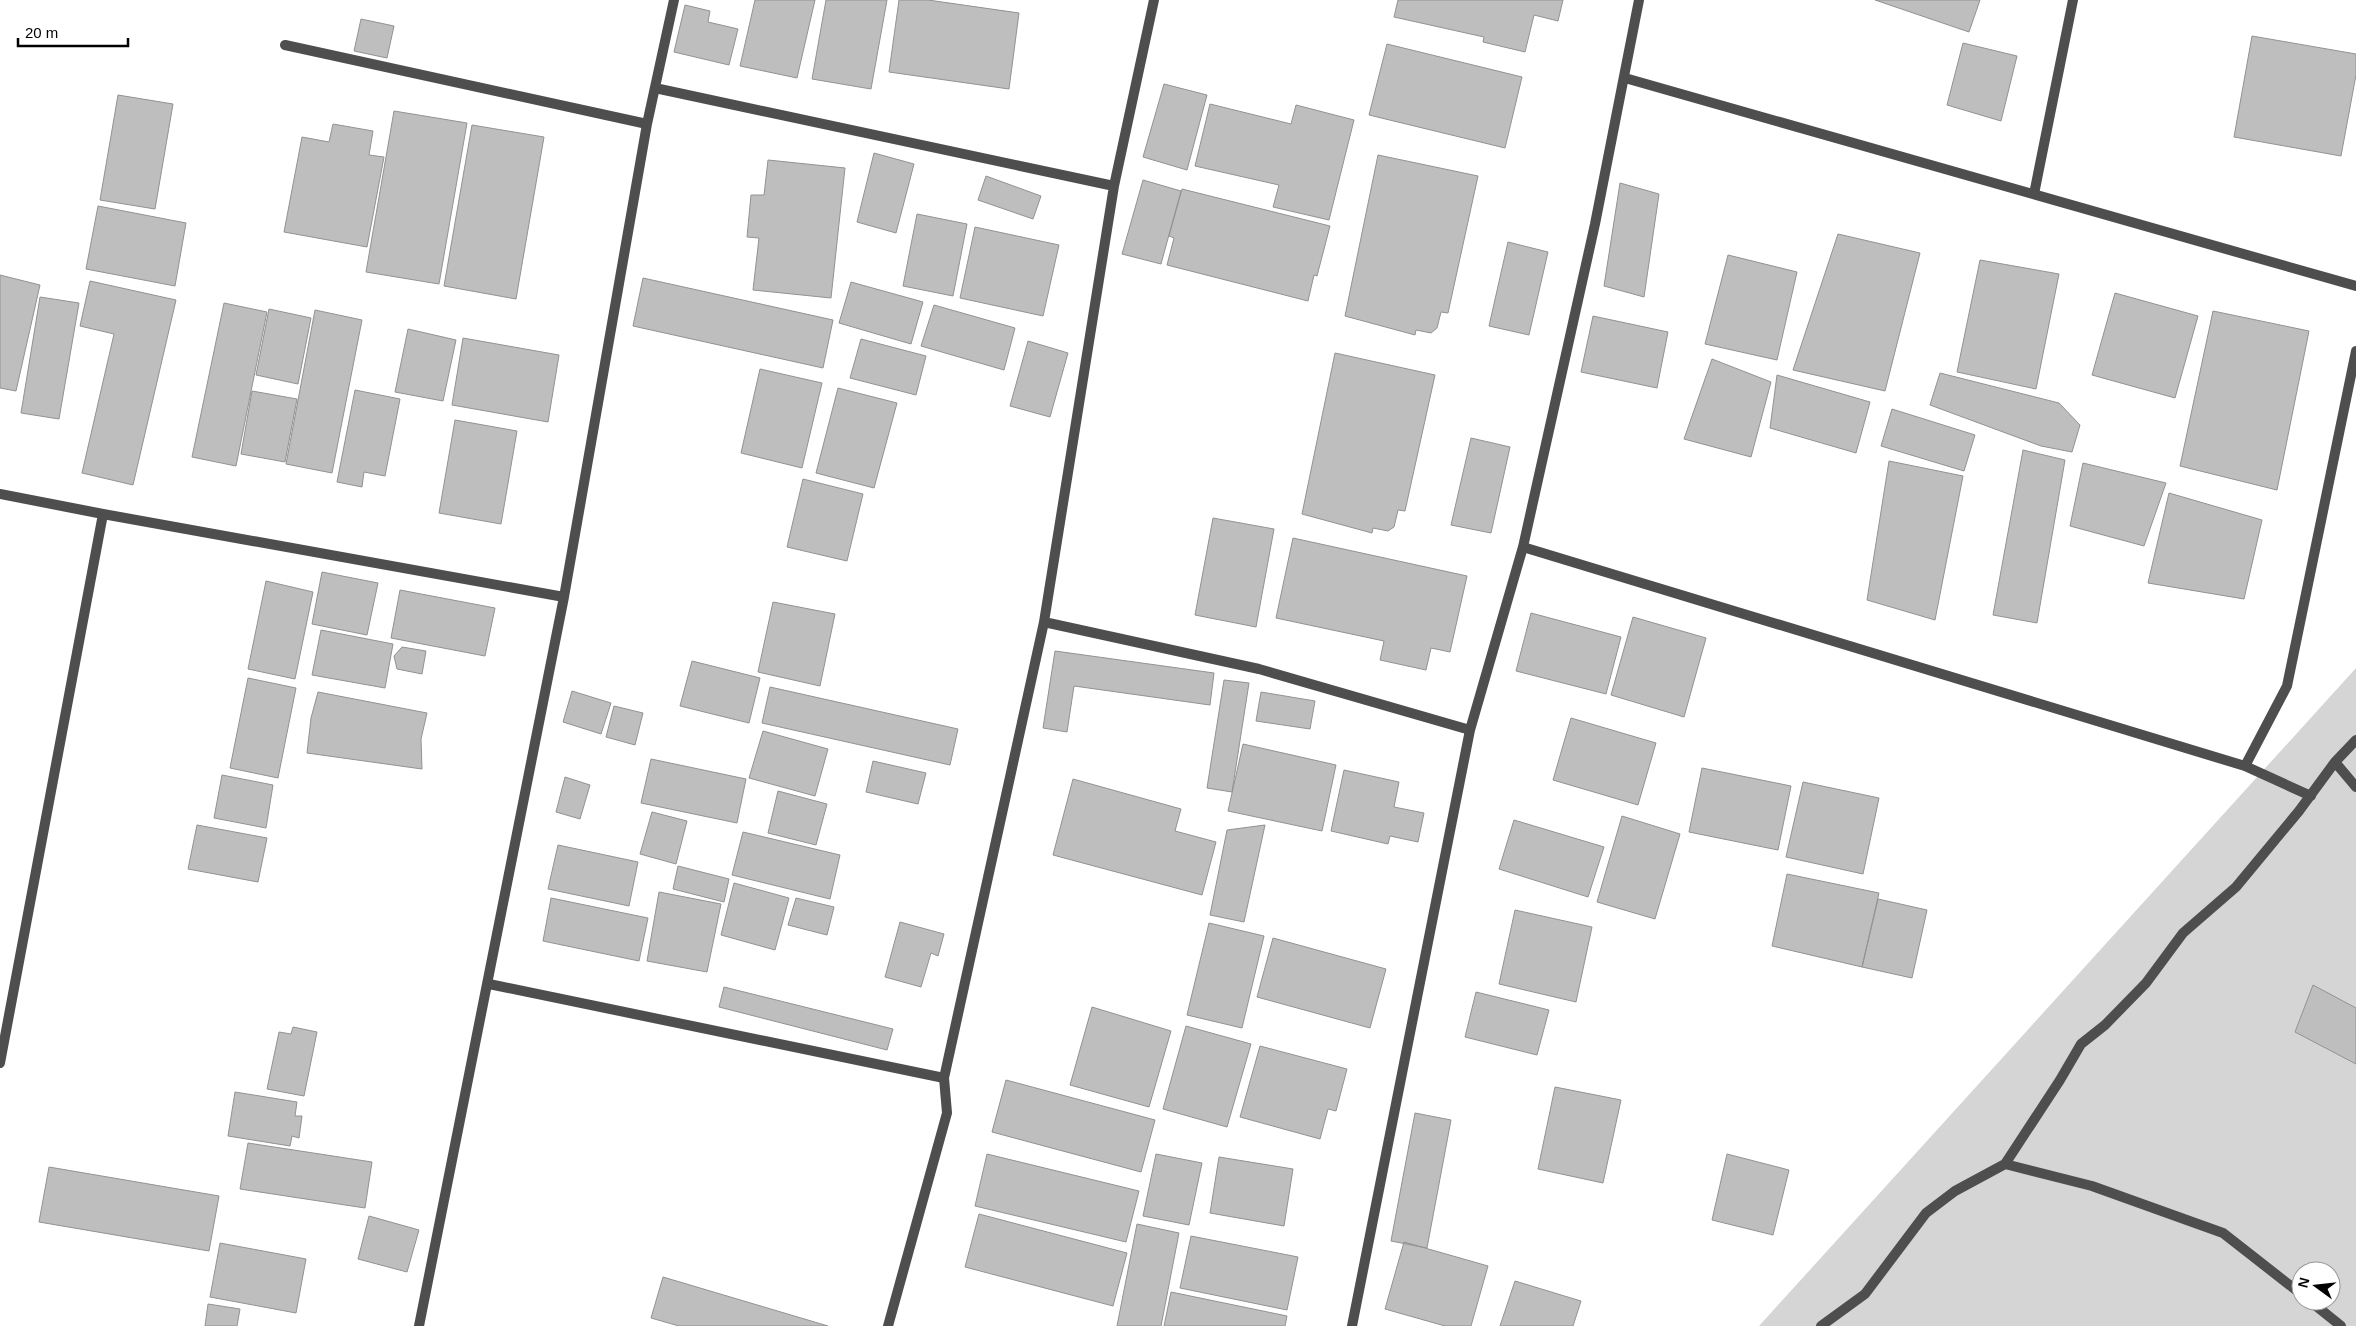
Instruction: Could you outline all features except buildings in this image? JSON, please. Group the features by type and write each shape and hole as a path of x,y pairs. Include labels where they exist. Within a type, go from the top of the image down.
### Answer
{"street":[{"path":"419,1326 489,984 564,597 647,124 674,0"},
{"path":"888,1326 947,1113 944,1078 1044,622 1114,186 1154,0"},
{"path":"1352,1326 1470,730 1523,547 1595,224 1639,0"},
{"path":"2034,194 2073,0"},
{"path":"285,45 647,124"},
{"path":"1624,78 2356,286"},
{"path":"655,88 1114,186"},
{"path":"2246,766 2287,686 2356,352"},
{"path":"0,494 564,597"},
{"path":"0,1063 103,514"},
{"path":"1523,547 2246,766 2311,796"},
{"path":"1044,622 1260,669 1470,730"},
{"path":"1821,1326 1865,1294 1926,1213 1955,1191 2005,1164 2060,1080 2081,1044 2104,1025 2146,983 2182,932 2236,887 2311,796 2335,762 2356,740"},
{"path":"2335,762 2356,787"},
{"path":"489,984 944,1078"},
{"path":"2005,1164 2092,1186 2223,1233 2291,1286"},
{"path":"2322,1311 2341,1326"}],"shaded area":[{"path":"2356,668 2356,1326 1759,1326"}]}
